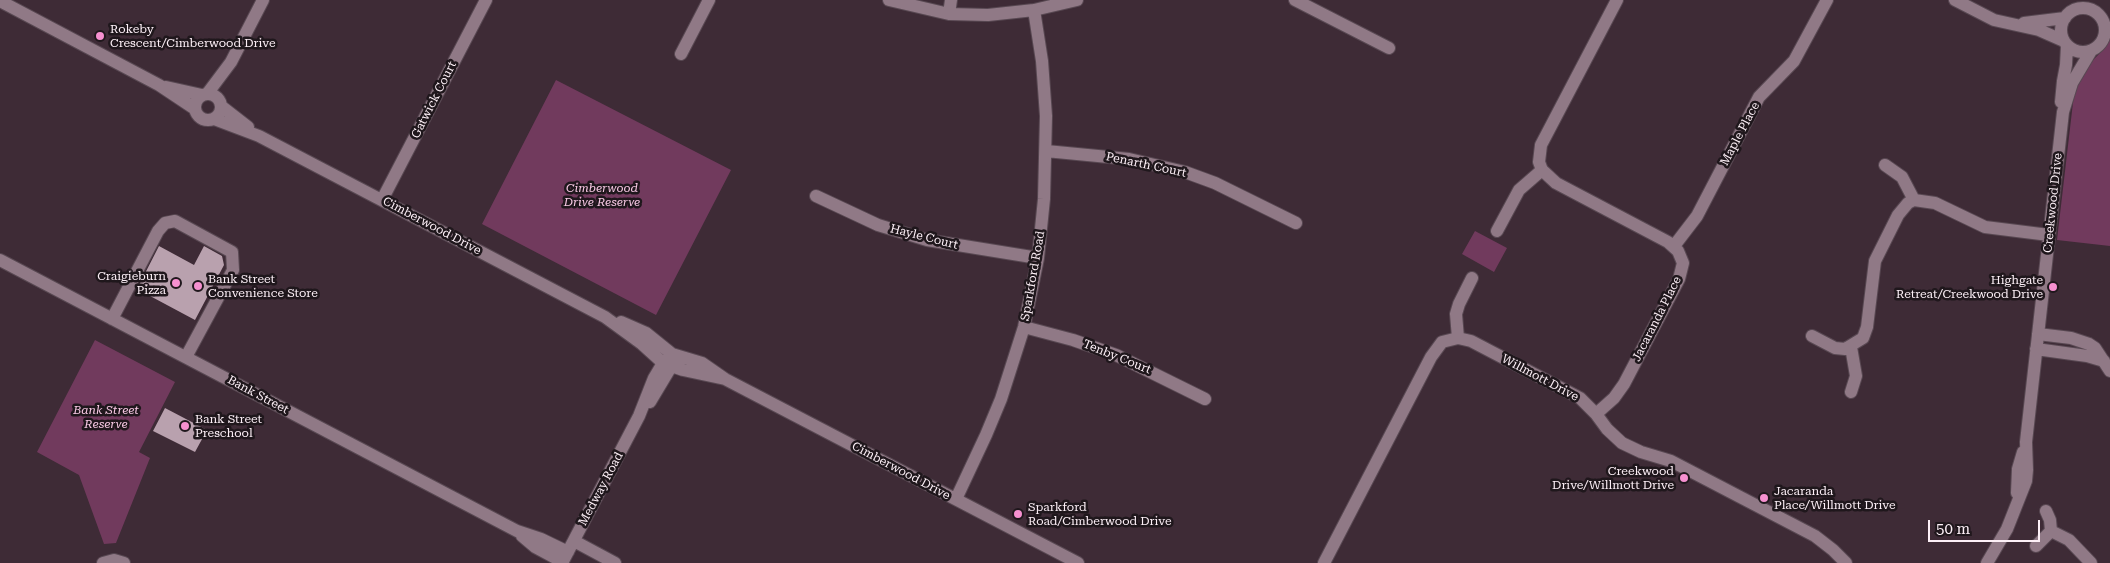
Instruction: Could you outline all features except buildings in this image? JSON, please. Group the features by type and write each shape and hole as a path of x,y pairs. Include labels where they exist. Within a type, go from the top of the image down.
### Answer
{"street":[{"path":"194,109 196,101 205,95 231,62 263,0"},
{"name":"Gatwick Court","path":"382,200 486,0"},
{"path":"681,54 709,0"},
{"path":"889,0 949,14 988,15 1034,10 1077,0"},
{"path":"949,14 951,0"},
{"path":"1295,0 1389,48"},
{"path":"1617,0 1542,145 1539,154 1542,170 1556,183 1674,246"},
{"name":"Maple Place","path":"1674,246 1697,216 1759,97 1794,61 1827,0"},
{"path":"1955,0 1994,20 2039,30 2078,52 2091,50 2101,42 2105,28 2093,6 2016,24"},
{"path":"0,1 159,85 194,109 202,119 214,119 219,113 231,62"},
{"name":"Sparkford Road","path":"956,499 1001,399 1024,327 1038,258 1044,199 1046,151 1042,61 1034,10"},
{"path":"2065,43 2061,30 2070,10"},
{"name":"Creekwood Drive","path":"1987,563 1999,545 2017,502 2018,469 2026,442 2062,112 2061,98 2066,66 2065,43"},
{"name":"Creekwood Drive","path":"2062,112 2072,83 2091,50"},
{"path":"159,85 214,96 220,103"},
{"name":"Cimberwood Drive","path":"220,103 259,136"},
{"name":"Cimberwood Drive","path":"214,119 259,136 605,317 646,333 669,361 702,363 725,379 1078,563"},
{"name":"Penarth Court","path":"1046,151 1101,154 1176,170 1215,183 1296,223"},
{"path":"1885,165 1902,176 1914,200"},
{"path":"1497,231 1519,190 1542,170"},
{"name":"Hayle Court","path":"816,196 855,215 909,235 943,243 1038,258"},
{"path":"1812,336 1835,348 1845,349 1863,338 1867,327 1878,253 1898,215 1908,203 1914,200 1935,203 1985,227 2049,235"},
{"path":"112,319 158,231 165,223 175,221 232,252 233,270 186,357"},
{"name":"Jacaranda Place","path":"1596,414 1614,398 1624,384 1679,279 1683,263 1682,257 1674,246"},
{"name":"Bank Street","path":"0,260 517,531 541,539 566,554 615,563"},
{"path":"1324,563 1431,357 1442,342 1458,338 1458,309 1472,278"},
{"name":"Tenby Court","path":"1024,327 1073,340 1116,355 1205,399"},
{"path":"2038,334 2081,340 2095,348 2107,366"},
{"name":"Willmott Drive","path":"1458,338 1471,341 1580,398 1596,414 1607,430 1622,443 1641,452 1671,461 1815,536 1846,563"},
{"path":"1851,347 1856,376 1851,392"},
{"path":"2036,349 2086,356 2107,366"},
{"name":"Medway Road","path":"566,554 639,416 654,378 669,361"},
{"path":"2046,511 2051,531 2069,540 2091,563"},
{"path":"2036,546 2051,531"},
{"path":"103,563 114,560 124,563"}],"green space":[{"path":"2110,35 2110,246 2057,240 2077,82 2102,51"},
{"name":"Cimberwood Drive Reserve","path":"556,80 731,170 656,315 482,224"},
{"path":"1475,231 1507,248 1494,272 1462,254"},
{"name":"Bank Street Reserve","path":"95,340 175,382 139,452 150,458 116,543 104,544 79,475 37,452"}],"place":[{"name":"Rokeby Crescent/Cimberwood Drive","path":"100,36"},
{"name":"Craigieburn Pizza","path":"176,283"},
{"name":"Bank Street Convenience Store","path":"198,286"},
{"name":"Highgate Retreat/Creekwood Drive","path":"2053,287"},
{"name":"Bank Street Preschool","path":"185,426"},
{"name":"Creekwood Drive/Willmott Drive","path":"1684,478"},
{"name":"Jacaranda Place/Willmott Drive","path":"1764,498"},
{"name":"Sparkford Road/Cimberwood Drive","path":"1018,514"}]}
